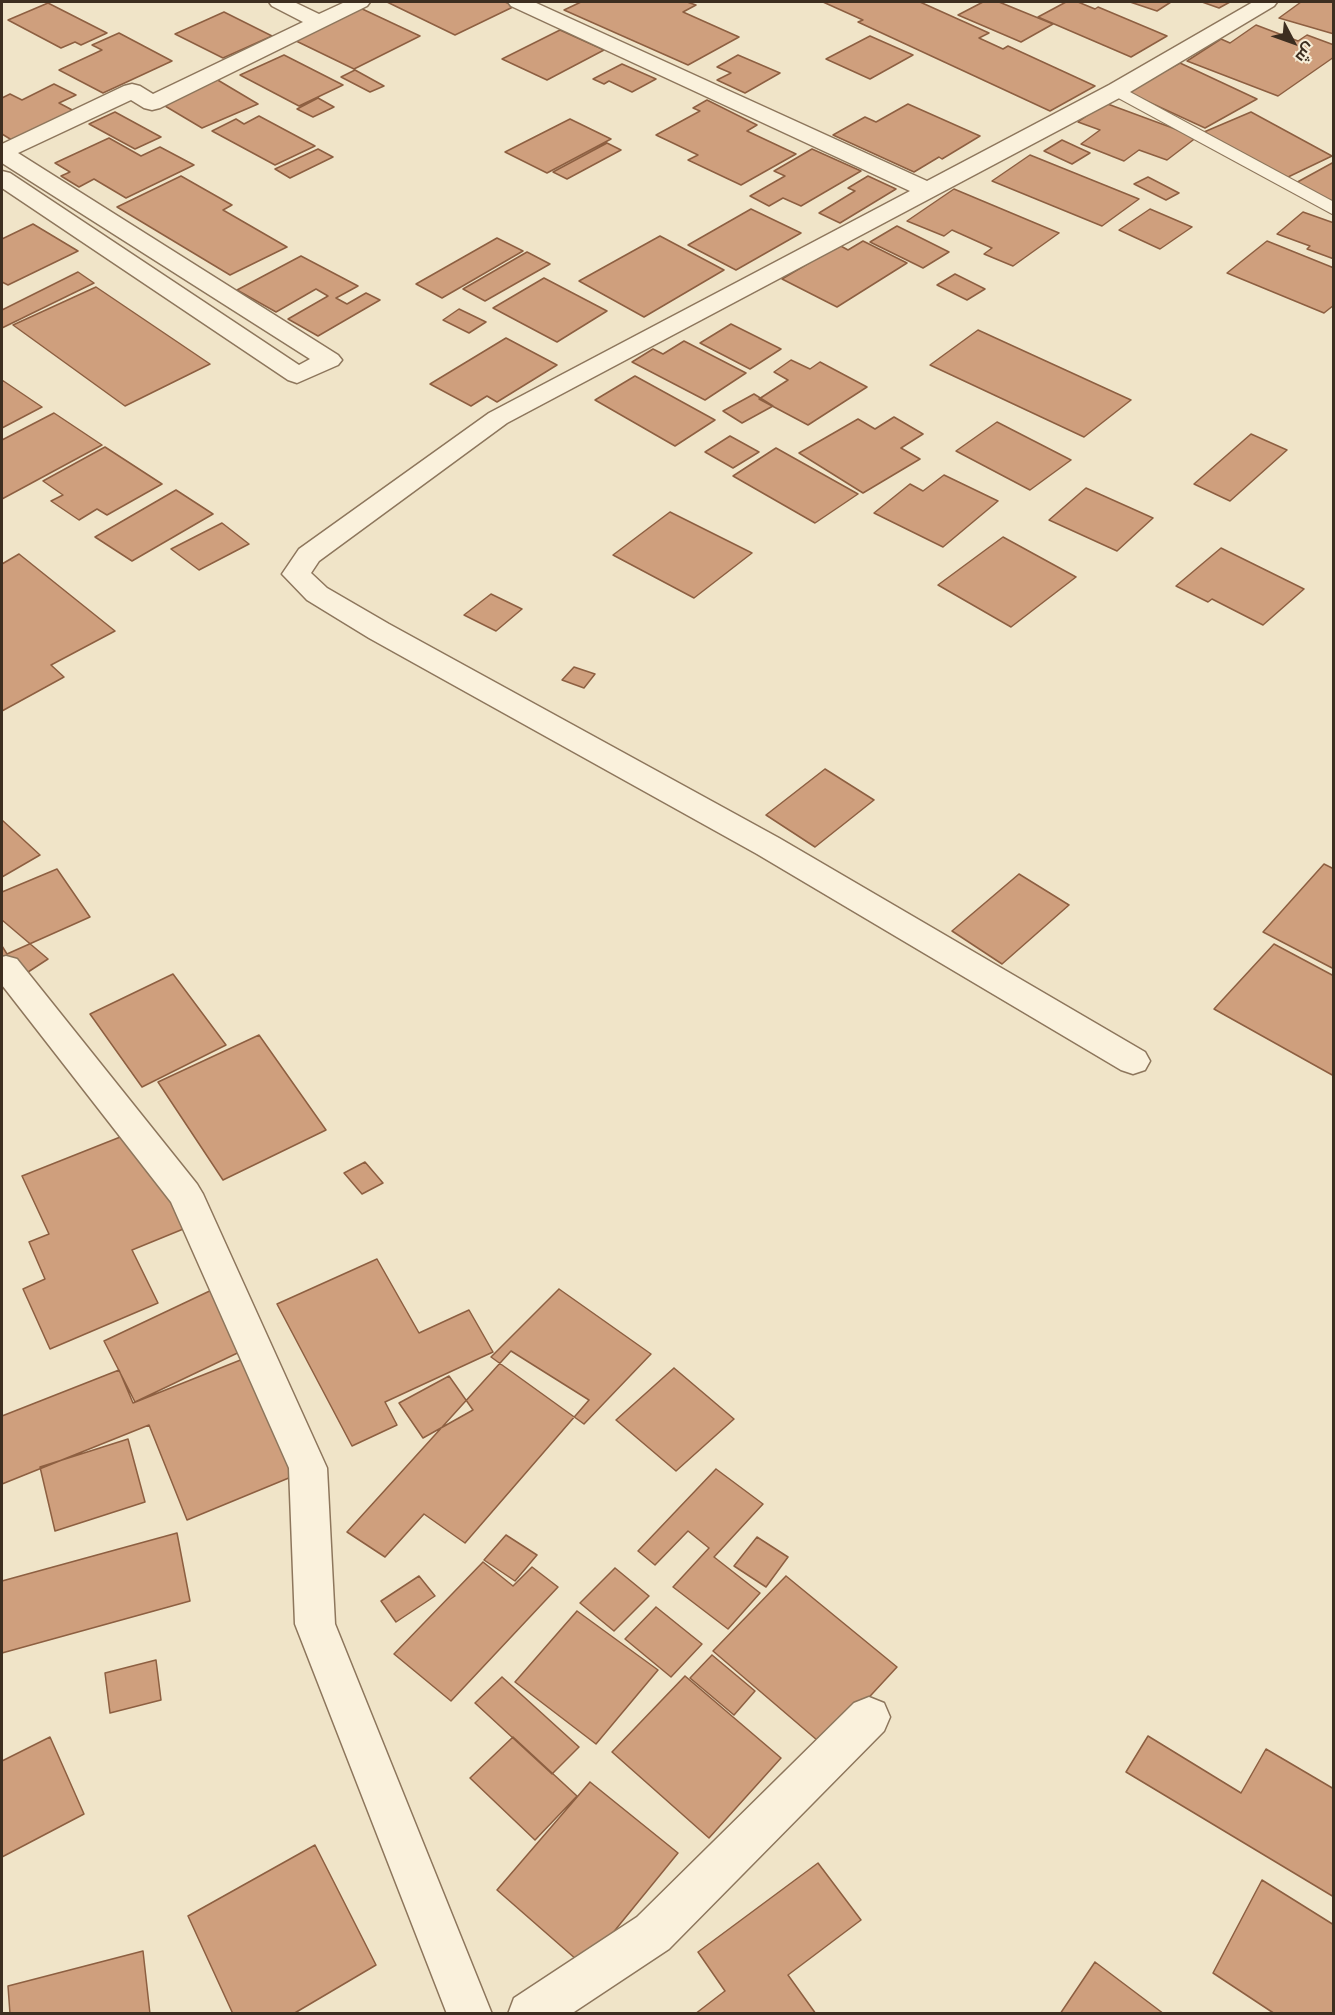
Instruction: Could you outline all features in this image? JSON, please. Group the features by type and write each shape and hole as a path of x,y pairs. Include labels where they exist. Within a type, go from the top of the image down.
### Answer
{"street":[{"path":"279,2 318,21"},
{"path":"2,153 132,91 152,103 360,2"},
{"path":"518,2 929,191"},
{"path":"1133,1061 768,846 379,631 317,594 297,574 309,555 498,418 1117,90 1267,2"},
{"path":"2,153 329,360 297,375 2,178"},
{"path":"6,968 185,1194 304,1458 308,1468 315,1624 470,2013"},
{"path":"531,2013 653,1933 869,1717"}],"lane":[{"path":"1117,90 1334,210"}],"building":[{"path":"387,2 505,2 515,6 455,35"},
{"path":"581,2 687,2 696,5 683,12 739,37 688,65 564,10"},
{"path":"823,2 920,2 989,33 979,38 1003,49 1008,46 1095,86 1050,111 858,22 863,20"},
{"path":"983,2 999,2 1053,24 1021,42 958,15"},
{"path":"1066,2 1078,2 1095,9 1098,7 1167,36 1131,57 1038,17"},
{"path":"1130,2 1171,2 1157,11"},
{"path":"1202,2 1230,2 1219,8"},
{"path":"1301,2 1334,2 1334,34 1279,18"},
{"path":"48,3 107,33 81,45 75,42 61,48 8,20"},
{"path":"358,7 420,36 354,69 292,39"},
{"path":"224,12 272,36 223,58 175,34"},
{"path":"1256,25 1298,41 1307,35 1334,45 1334,57 1278,96 1187,61 1221,39 1230,43"},
{"path":"560,30 604,50 547,80 502,59"},
{"path":"119,33 172,61 103,93 59,70 102,50 92,45"},
{"path":"870,36 913,55 870,79 826,59"},
{"path":"284,55 343,85 299,106 240,75"},
{"path":"738,55 780,73 745,93 717,80 731,73 717,67"},
{"path":"1180,63 1257,99 1205,128 1127,92"},
{"path":"622,64 656,79 632,92 609,81 604,84 593,79"},
{"path":"355,70 384,86 370,92 341,77"},
{"path":"216,79 258,104 202,128 160,103"},
{"path":"54,84 76,95 59,103 76,112 15,142 2,134 2,98 10,94 22,100"},
{"path":"318,98 334,107 313,117 297,109"},
{"path":"707,100 757,125 747,131 796,154 741,185 688,160 698,155 656,135 700,111 693,108"},
{"path":"1105,103 1197,137 1167,160 1139,150 1124,161 1081,144 1100,130 1078,122"},
{"path":"908,104 980,136 942,159 939,157 914,172 833,135 865,117 876,122"},
{"path":"115,112 161,137 135,149 89,124"},
{"path":"1251,112 1332,156 1286,178 1204,132"},
{"path":"259,116 315,146 275,165 212,131 236,119 244,124"},
{"path":"570,119 611,139 547,173 505,152"},
{"path":"109,138 141,156 160,147 194,165 126,198 94,179 79,187 61,176 70,172 55,163"},
{"path":"1062,140 1090,153 1072,164 1044,151"},
{"path":"607,143 621,150 567,179 553,172"},
{"path":"318,149 333,157 290,178 275,169"},
{"path":"812,149 861,171 801,206 783,198 769,206 750,196 785,176 774,171"},
{"path":"1030,155 1139,199 1102,226 992,181"},
{"path":"1334,162 1334,205 1292,185"},
{"path":"181,176 232,205 223,210 287,247 230,275 117,207"},
{"path":"868,176 896,189 840,223 819,213 855,191 848,188"},
{"path":"1148,177 1179,193 1166,200 1134,184"},
{"path":"954,189 1059,233 1013,266 984,254 992,248 952,230 944,236 907,221"},
{"path":"751,209 801,233 736,270 688,245"},
{"path":"1150,209 1192,227 1160,249 1119,230"},
{"path":"1303,212 1334,223 1334,259 1307,249 1310,246 1277,234"},
{"path":"33,224 78,251 8,285 2,282 2,239"},
{"path":"897,226 949,252 923,268 870,242"},
{"path":"660,236 724,270 644,317 579,281"},
{"path":"497,238 523,251 442,298 416,284"},
{"path":"863,241 907,263 837,307 782,279 839,245 848,250"},
{"path":"1267,241 1334,268 1334,305 1324,313 1227,273"},
{"path":"527,252 550,264 485,301 463,289"},
{"path":"301,256 358,286 336,298 347,304 366,293 380,300 318,336 288,319 328,296 316,289 276,312 237,290"},
{"path":"78,272 94,283 2,328 2,310"},
{"path":"955,274 985,289 967,300 937,285"},
{"path":"544,278 607,311 557,342 493,308"},
{"path":"96,287 210,364 125,406 13,325"},
{"path":"459,309 486,322 469,333 443,320"},
{"path":"731,324 781,349 750,369 700,343"},
{"path":"978,330 1131,400 1084,437 930,365"},
{"path":"506,338 557,365 497,402 487,396 471,406 430,384"},
{"path":"684,341 746,373 705,400 632,362 653,349 663,354"},
{"path":"791,360 810,369 820,362 867,387 808,425 759,399 788,380 774,372"},
{"path":"635,376 715,420 675,446 595,400"},
{"path":"2,380 42,407 2,428"},
{"path":"754,394 773,406 742,423 723,411"},
{"path":"54,413 102,445 2,499 2,440"},
{"path":"894,417 923,434 901,448 920,459 863,493 799,453 858,419 875,429"},
{"path":"997,422 1071,460 1030,490 956,451"},
{"path":"1251,434 1287,450 1230,501 1194,484"},
{"path":"730,436 759,452 733,468 705,452"},
{"path":"105,447 162,484 107,515 97,509 79,520 51,501 63,495 43,481"},
{"path":"776,448 858,494 815,523 733,476"},
{"path":"944,475 998,501 943,547 874,513 910,484 923,491"},
{"path":"1086,488 1153,518 1117,551 1049,520"},
{"path":"176,490 213,514 132,561 95,537"},
{"path":"670,512 752,553 694,598 613,555"},
{"path":"222,523 249,544 199,570 171,549"},
{"path":"1003,537 1076,577 1011,627 938,585"},
{"path":"1221,548 1304,589 1263,625 1212,599 1208,602 1176,586"},
{"path":"19,554 115,631 51,665 64,677 2,711 2,564"},
{"path":"491,594 522,609 496,631 464,615"},
{"path":"574,667 595,674 584,688 562,680"},
{"path":"825,769 874,800 815,847 766,815"},
{"path":"2,820 40,855 2,877"},
{"path":"1324,864 1334,869 1334,969 1263,932"},
{"path":"57,869 90,917 7,954 2,946 2,892"},
{"path":"1019,874 1069,905 1002,964 952,931"},
{"path":"2,920 48,959 2,989"},
{"path":"1274,944 1334,976 1334,1076 1214,1009"},
{"path":"173,974 226,1045 142,1087 90,1014"},
{"path":"259,1035 326,1130 223,1180 158,1082"},
{"path":"148,1126 198,1223 132,1250 158,1303 50,1349 23,1289 45,1279 29,1242 49,1234 22,1176"},
{"path":"365,1162 383,1183 362,1194 344,1173"},
{"path":"377,1259 419,1333 469,1310 493,1352 385,1402 397,1425 352,1446 277,1304"},
{"path":"216,1288 250,1347 135,1402 104,1341"},
{"path":"559,1289 651,1354 584,1424 491,1357"},
{"path":"511,1351 589,1400 465,1543 424,1514 385,1557 347,1532"},
{"path":"248,1357 296,1475 187,1520 149,1425 2,1484 2,1416 119,1370 133,1403"},
{"path":"674,1368 734,1419 676,1471 616,1420"},
{"path":"449,1376 473,1410 423,1438 399,1403"},
{"path":"128,1439 145,1502 55,1531 40,1467"},
{"path":"716,1469 763,1504 714,1557 760,1593 728,1629 673,1587 709,1548 688,1531 655,1565 638,1551"},
{"path":"177,1533 190,1601 2,1653 2,1581"},
{"path":"506,1535 537,1555 515,1581 484,1560"},
{"path":"757,1537 788,1557 766,1587 734,1566"},
{"path":"483,1562 513,1586 532,1567 558,1587 451,1701 394,1654"},
{"path":"615,1568 649,1596 614,1631 580,1603"},
{"path":"419,1576 435,1596 396,1622 381,1601"},
{"path":"786,1576 897,1667 824,1746 713,1651"},
{"path":"656,1607 702,1644 671,1677 625,1639"},
{"path":"577,1611 658,1670 596,1744 515,1682"},
{"path":"712,1655 755,1691 734,1715 690,1678"},
{"path":"156,1660 161,1700 110,1713 105,1673"},
{"path":"685,1676 781,1758 709,1838 612,1752"},
{"path":"502,1677 579,1747 552,1774 475,1703"},
{"path":"1148,1736 1241,1793 1266,1749 1334,1789 1334,1897 1126,1772"},
{"path":"50,1737 84,1814 2,1857 2,1761"},
{"path":"513,1737 577,1796 535,1840 470,1778"},
{"path":"590,1782 678,1853 585,1967 497,1890"},
{"path":"315,1845 376,1965 293,2014 233,2014 188,1916"},
{"path":"818,1863 861,1920 788,1975 816,2014 695,2014 725,1991 698,1952"},
{"path":"1262,1880 1334,1925 1334,2014 1275,2014 1213,1973"},
{"path":"143,1951 150,2014 10,2014 8,1986"},
{"path":"1095,1962 1164,2014 1060,2014"}]}
